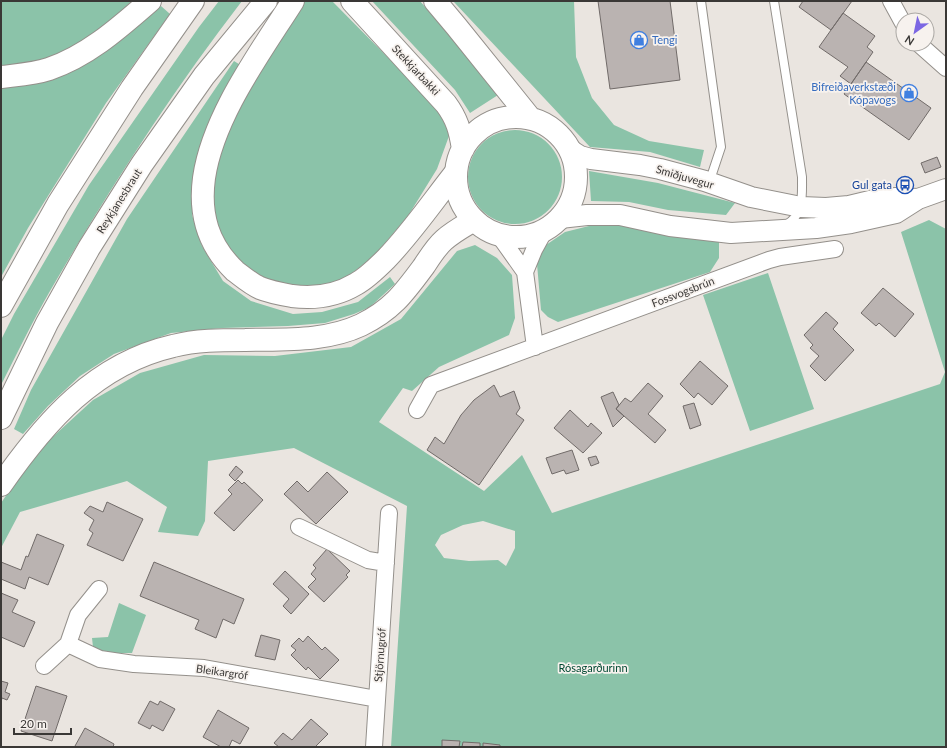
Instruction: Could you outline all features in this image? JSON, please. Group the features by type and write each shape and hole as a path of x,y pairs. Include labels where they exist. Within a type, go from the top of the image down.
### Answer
{"main road":[{"path":"1,77 25,75 67,62 92,47 128,20 150,1"},
{"path":"1,306 62,198 132,88 193,1"},
{"name":"Reykjanesbraut","path":"1,418 47,323 89,248 142,164 204,76 266,1"},
{"path":"293,1 238,89 224,116 208,158 202,196 203,212 208,232 218,251 230,266 259,288 279,294 320,297 341,292 358,284 374,271 410,232 456,172"},
{"name":"Stekkjarbakki","path":"352,1 454,114 460,130 463,149"},
{"path":"435,1 530,118"},
{"path":"517,116 542,122 553,129 562,138 569,149 575,166 576,185 568,208 552,224 530,235 514,237 498,234 485,228 474,220 464,206 457,189 456,172 458,160 463,149 470,138 491,122 517,116"},
{"path":"1,485 19,460 58,413 87,388 121,366 158,350 188,343 206,341 307,338 336,334 360,325 373,319 398,300 444,240 474,220"}],"street":[{"path":"891,1 897,12"},
{"path":"927,52 946,68"},
{"name":"Smiðjuvegur","path":"569,149 580,156 591,159 640,165 683,174 751,197 800,206 826,208 896,198 918,199"},
{"name":"Smiðjuvegur","path":"552,224 587,215 620,215 670,226 731,233 816,228 875,218 902,210 918,199 945,191"},
{"path":"525,272 534,250 552,224"},
{"path":"498,234 525,272 535,347"},
{"name":"Fossvogsbrún","path":"418,410 431,385 769,260 835,249"},
{"name":"Stjörnugróf","path":"374,747 388,513"},
{"path":"299,527 368,560 386,563"},
{"path":"44,666 68,644 78,615 99,589"},
{"name":"Bleikargróf","path":"68,644 100,659 134,664 204,668 377,699"}],"lane":[{"path":"701,1 721,147 709,183"},
{"path":"774,1 802,177 800,206"},
{"name":"Smiðjuvegur","path":"774,231 792,221 797,215 800,206"}],"green space":[{"path":"137,1 112,23 53,58 11,68 1,67 1,2"},
{"path":"219,1 242,1 165,107 94,216 50,291 1,385 1,340 14,314 89,185 199,27"},
{"path":"302,1 332,1 433,103 445,121 449,136 437,169 408,216 374,256 342,281 309,288 278,287 248,272 220,241 211,210 213,174 236,110"},
{"path":"372,1 420,1 498,95 470,113 455,90"},
{"path":"453,1 574,1 576,57 592,98 614,125 649,141 704,150 700,167 650,152 590,147"},
{"path":"161,6 170,14 106,103 28,228 1,277 1,85 110,44"},
{"path":"234,61 242,66 197,177 192,215 202,246 223,281 251,301 293,314 322,312 358,302 390,277 395,284 370,307 354,314 325,323 288,326 222,328 171,333 114,354 80,376 48,406 23,434 14,429 31,390 127,219"},
{"path":"515,130 533,134 548,144 558,159 562,177 558,195 548,210 533,220 515,224 497,220 482,210 472,195 468,177 472,159 482,144 497,134"},
{"path":"589,171 658,183 735,203 726,215 668,210 629,202 591,201"},
{"name":"Rósagarðurinn","path":"929,220 946,229 946,747 391,747 407,506 294,448 208,461 205,521 198,536 158,532 167,507 127,481 20,512 1,548 1,503 34,454 93,400 140,373 204,355 275,356 351,347 401,319 457,251 475,245 497,258 512,275 515,318 509,335 439,367 412,391 403,388 379,422 484,491 522,455 552,513 940,384 945,372 901,232","holes":["483,521 515,531 515,548 506,566 498,560 469,561 444,558 435,545 441,535 463,525"]},
{"path":"597,224 615,224 719,237 719,258 710,272 558,322 548,317 541,310 537,264 541,252 546,245 565,232"},
{"path":"768,273 814,409 750,431 703,295"},
{"path":"119,603 146,615 132,653 107,653 93,647 92,638 108,637"}],"building":[{"name":"Tengi","path":"598,1 670,1 680,80 610,89"},
{"path":"803,1 852,1 831,30 799,7"},
{"path":"843,13 875,36 867,47 873,52 851,84 840,76 848,67 819,47"},
{"path":"866,62 931,108 909,140 844,94"},
{"path":"937,157 941,167 925,173 921,163"},
{"path":"883,288 914,314 895,337 879,323 876,326 861,313"},
{"path":"826,312 838,323 833,329 854,350 825,381 810,366 819,356 810,348 813,345 804,335"},
{"path":"700,361 728,386 712,405 698,393 694,398 680,384"},
{"path":"648,383 663,396 648,414 666,430 655,443 616,409 625,398 631,402"},
{"path":"494,385 500,397 514,391 520,408 516,414 524,420 479,485 427,450 435,437 444,444 461,415 474,400"},
{"path":"613,392 619,405 616,409 624,416 613,427 601,397"},
{"path":"694,403 701,425 690,429 683,406"},
{"path":"570,410 588,427 591,423 602,433 583,453 554,428"},
{"path":"572,450 579,470 566,474 564,470 552,474 546,458"},
{"path":"596,456 599,463 591,466 588,458"},
{"path":"236,466 243,472 235,481 229,475"},
{"path":"327,472 348,492 316,524 284,494 297,481 308,492"},
{"path":"238,480 242,484 244,482 263,500 234,531 214,513 232,494 228,490"},
{"path":"107,502 143,519 123,561 87,545 93,533 89,530 94,520 84,513 90,506 103,512"},
{"path":"37,534 64,545 48,585 29,577 25,589 1,579 1,562 21,570"},
{"path":"327,549 350,571 346,575 348,577 324,602 308,587 316,579 311,574 316,568 313,565"},
{"path":"154,562 244,599 234,624 223,619 216,638 195,629 199,620 140,596"},
{"path":"285,571 309,594 291,614 283,606 289,599 273,584"},
{"path":"1,593 18,600 12,612 35,622 24,647 1,637"},
{"path":"261,635 280,640 275,660 255,656"},
{"path":"308,636 322,650 325,647 339,660 320,679 308,667 306,670 291,655 296,650 291,646 299,638 303,642"},
{"path":"1,681 8,683 5,692 10,694 7,700 2,698 1,702"},
{"path":"36,686 67,696 52,741 21,731"},
{"path":"150,701 158,705 160,701 175,709 163,731 152,725 150,729 138,723"},
{"path":"218,710 249,728 240,744 232,740 229,747 221,747 203,737"},
{"path":"311,719 328,734 315,747 279,747 274,743 283,733 292,740"},
{"path":"85,728 114,744 113,747 75,746"},
{"path":"442,740 460,741 459,747 442,747"},
{"path":"463,742 480,743 480,747 462,747"},
{"path":"483,743 500,745 500,747 483,747"}],"place":[{"name":"Tengi","path":"639,40"},
{"name":"Bifreiðaverkstæði Kópavogs","path":"909,93"},
{"name":"Gul gata","path":"905,185"}]}
